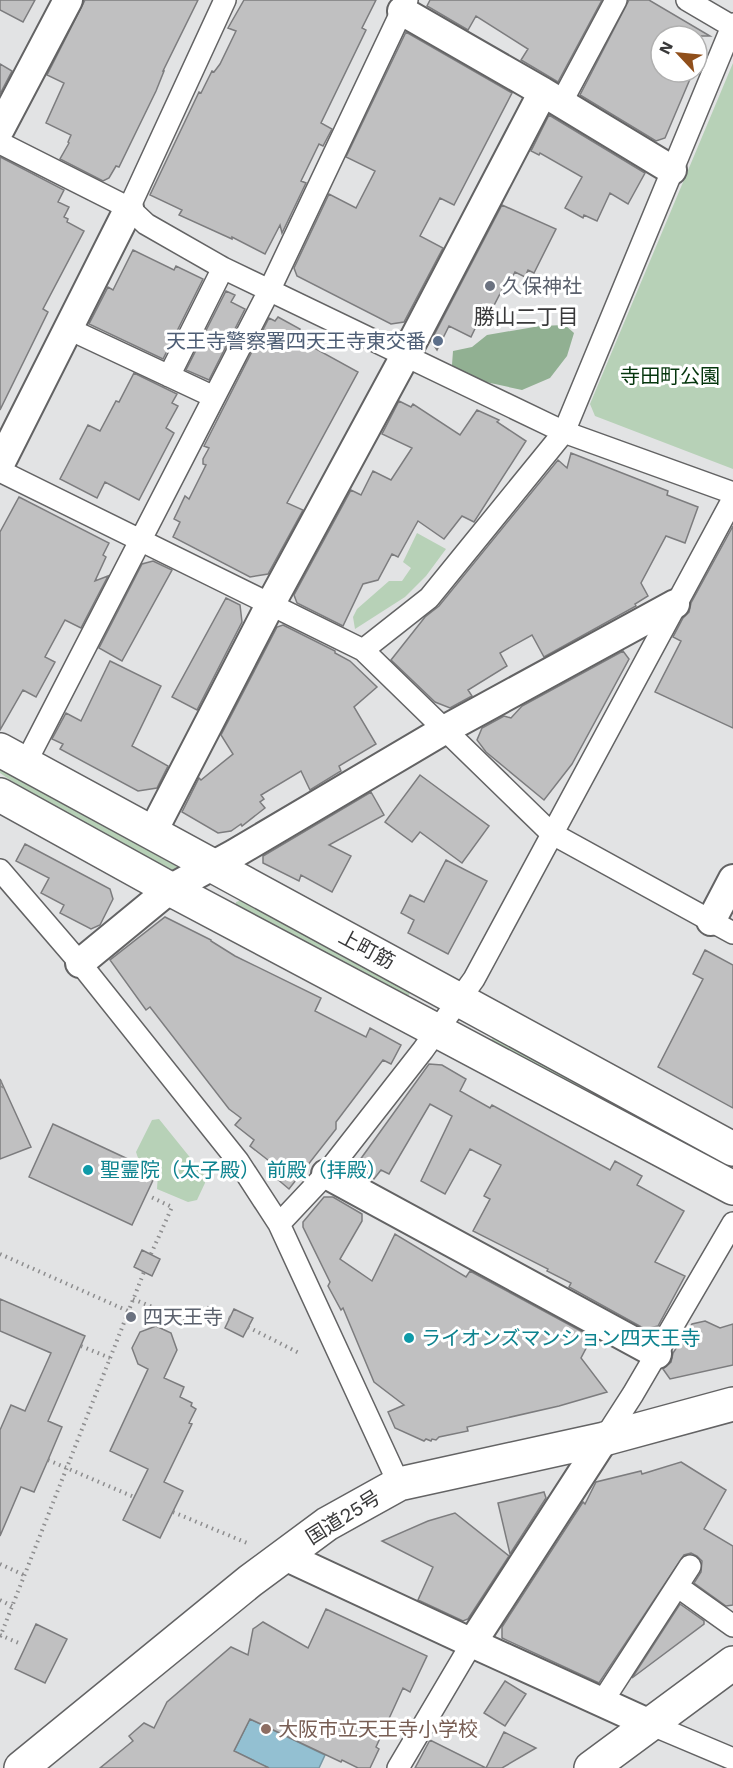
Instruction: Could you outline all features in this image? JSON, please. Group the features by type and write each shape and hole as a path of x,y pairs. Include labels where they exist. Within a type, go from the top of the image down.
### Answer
{"main road":[{"name":"上町筋","path":"13,757 733,1149"},
{"name":"上町筋","path":"2,802 438,1030 733,1188"},
{"name":"国道25号","path":"21,1768 250,1581 327,1524 399,1484 604,1439 733,1404"},
{"path":"591,1768 733,1663"}],"street":[{"path":"0,129 68,0"},
{"path":"0,464 129,208 225,0"},
{"path":"152,833 270,605 405,356 552,97 616,0"},
{"path":"363,650 429,598 564,432 732,26 687,0"},
{"path":"13,757 140,541 269,291 405,5 672,170"},
{"path":"0,143 129,208 146,224 223,268 564,432 733,493"},
{"path":"169,376 223,268"},
{"path":"69,329 214,397"},
{"path":"0,471 363,650 551,833 722,927 733,879"},
{"path":"279,1224 326,1174 438,1030 474,979 733,499"},
{"path":"80,963 170,889 444,730 675,604"},
{"path":"0,870 80,963 238,1161 279,1224 399,1484"},
{"path":"326,1174 657,1354"},
{"path":"398,1768 472,1643 657,1354 733,1223"},
{"path":"285,1556 650,1724 733,1759"},
{"path":"602,1702 690,1566"},
{"path":"677,1586 733,1626"}],"path":[{"path":"0,1082 3,1083 0,1090"},
{"path":"151,1254 172,1207 152,1197"},
{"path":"0,1254 128,1311"},
{"path":"21,1644 0,1636 144,1272"},
{"path":"133,1299 194,1324 203,1306 230,1318"},
{"path":"248,1327 299,1353"},
{"path":"81,1346 110,1358"},
{"path":"48,1460 134,1497"},
{"path":"173,1512 247,1543"},
{"path":"0,1564 24,1575"},
{"path":"0,1600 12,1606"}],"green space":[{"name":"寺田町公園","path":"733,63 733,469 595,416 590,404"},
{"path":"565,325 574,333 567,356 550,378 522,390 472,379 452,365 453,351 472,347 487,335 540,326"},
{"path":"417,533 446,549 426,576 405,597 355,629 353,617 357,609 389,581 402,581 411,568 403,562"},
{"path":"0,766 180,870 177,874 69,820 0,773"},
{"path":"242,900 412,990 408,996 236,907 236,902"},
{"path":"494,1036 731,1164 728,1169 490,1042"},
{"path":"159,1119 205,1176 205,1183 197,1200 188,1202 157,1189 158,1174 151,1170 151,1165 138,1158 136,1152 152,1120"}],"water":[{"path":"250,1719 325,1755 319,1768 269,1768 234,1751"}],"building":[{"path":"0,0 35,0 23,22 0,10"},
{"path":"85,0 198,0 119,167 116,166 109,178 103,181 60,159 71,135 46,123 64,83 47,75"},
{"path":"244,0 376,0 362,28 366,30 321,123 332,129 323,146 319,144 301,181 306,183 282,233 280,225 265,254 232,237 232,239 179,215 182,210 150,195 199,92 201,93 212,71 214,72 220,64 236,31 228,28"},
{"path":"430,0 602,0 558,82 521,60 528,49 476,16 468,30 427,6"},
{"path":"629,0 649,0 690,24 649,24 649,84 688,84 665,138 656,141 580,95"},
{"path":"406,32 512,93 454,205 440,198 420,236 443,248 404,322 391,324 297,276 294,268 329,194 356,208 375,171 346,157"},
{"path":"0,64 12,71 0,94"},
{"path":"549,115 645,173 628,204 610,193 597,221 584,215 583,218 565,208 582,177 540,153 539,155 531,151"},
{"path":"0,157 64,190 58,202 69,207 64,217 68,219 67,222 84,231 43,309 48,312 0,410"},
{"name":"久保神社","path":"502,205 556,229 534,273 528,270 525,277 515,272 506,289 503,288 488,317 482,314 471,337 449,326 437,350 431,341"},
{"path":"133,250 174,270 176,266 203,279 163,359 89,324 108,287 113,290"},
{"path":"226,291 235,295 231,302 245,309 209,380 186,370"},
{"path":"278,317 300,329 296,338 358,372 287,503 303,510 268,574 250,577 173,537 180,522 174,519 185,496 189,499 206,465 203,464 203,459 209,448 204,446 269,318 275,321"},
{"path":"134,373 177,394 172,403 178,406 166,428 174,433 139,500 105,482 97,498 60,479 88,425 100,431"},
{"path":"399,401 411,407 413,404 460,435 477,410 499,420 497,422 526,441 474,522 462,516 444,539 418,521 398,557 392,554 378,580 363,584 343,626 297,603 294,595 351,490 361,495 373,471 391,480 412,448 382,434"},
{"path":"571,453 668,491 667,495 698,507 685,543 666,536 641,583 648,596 635,604 636,606 544,657 532,635 500,653 507,666 468,690 472,696 450,708 435,702 391,660 425,617 439,606 558,460 567,468"},
{"path":"19,497 109,543 103,555 106,557 95,581 108,576 81,628 65,620 45,657 55,662 36,697 23,690 0,730 0,532"},
{"path":"733,526 733,728 655,692 681,641 673,637 683,618 689,612 691,603"},
{"path":"153,561 172,570 122,661 99,648 142,564"},
{"path":"226,598 240,605 242,622 197,710 172,697"},
{"path":"283,625 335,651 350,661 377,687 354,707 376,744 339,766 341,771 310,790 301,771 261,795 264,799 260,802 265,808 242,826 241,824 231,831 218,833 182,812 199,778 201,780 233,754 221,735 277,627"},
{"path":"623,651 629,659 572,764 544,800 486,752 477,740 482,728 504,716 511,718 522,706"},
{"path":"110,661 161,686 132,746 168,766 157,788 138,791 60,749 63,744 52,739 66,713 81,721"},
{"path":"420,775 489,826 462,863 420,832 412,842 385,822"},
{"path":"371,792 384,815 329,845 351,856 332,892 301,875 299,881 263,863 263,856"},
{"path":"25,844 110,889 113,899 100,925 91,929 60,913 64,905 41,893 49,878 16,861"},
{"path":"446,860 487,881 448,954 408,933 414,920 401,913 410,895 424,902"},
{"path":"165,917 211,940 235,956 321,998 315,1011 366,1037 370,1028 401,1045 391,1064 383,1060 336,1122 336,1129 289,1189 276,1178 282,1171 250,1146 254,1140 235,1125 241,1118 229,1109 150,1007 146,1010 110,960"},
{"path":"705,950 733,965 733,1108 658,1067 703,979 693,974"},
{"path":"429,1064 442,1065 466,1079 460,1091 490,1108 492,1105 610,1170 615,1161 642,1176 637,1185 684,1211 655,1262 685,1276 658,1326 645,1329 569,1287 571,1283 547,1271 548,1269 473,1231 490,1199 484,1196 501,1165 470,1149 445,1194 421,1181 452,1116 430,1104 389,1174 381,1170 374,1179 357,1164"},
{"path":"0,1079 31,1147 0,1159"},
{"name":"聖霊院（太子殿） 前殿（拝殿）","path":"53,1124 145,1167 143,1172 154,1178 132,1225 29,1177"},
{"path":"324,1197 333,1197 362,1214 362,1221 340,1259 372,1281 395,1234 466,1277 470,1271 592,1337 581,1358 607,1392 559,1406 467,1427 468,1431 431,1441 426,1439 424,1441 395,1428 388,1412 404,1405 374,1382 343,1308 341,1310 328,1286 330,1282 303,1227 303,1222"},
{"path":"142,1250 160,1259 152,1276 134,1267"},
{"path":"0,1299 85,1336 48,1421 62,1427 48,1460 34,1492 21,1487 0,1536 0,1430 11,1405 25,1411 51,1353 0,1331"},
{"path":"234,1309 253,1318 243,1337 225,1328"},
{"path":"705,1321 720,1328 733,1324 733,1365 670,1379 663,1369 671,1362 673,1353 692,1324"},
{"path":"156,1326 171,1333 177,1350 164,1378 184,1387 180,1397 192,1403 191,1406 196,1409 189,1423 192,1424 164,1482 183,1491 160,1538 123,1520 148,1469 110,1451 148,1369 138,1364 132,1348 140,1332"},
{"path":"681,1462 726,1490 704,1529 733,1546 733,1605 726,1606 694,1583 701,1572 702,1561 691,1553 684,1555 599,1683 502,1638 502,1627 583,1502 585,1504 596,1482 641,1471 642,1474"},
{"path":"544,1492 546,1498 510,1554 498,1503"},
{"path":"455,1513 509,1556 468,1619 463,1621 418,1600 433,1567 382,1541 428,1521"},
{"path":"680,1604 704,1621 704,1624 632,1678"},
{"path":"326,1609 427,1656 410,1692 403,1688 376,1747 379,1749 370,1768 358,1768 342,1760 341,1762 250,1719 234,1751 269,1768 100,1768 133,1741 129,1736 144,1723 154,1728 167,1702 231,1647 248,1655 253,1629 263,1622 308,1648"},
{"path":"36,1624 67,1639 45,1683 15,1669"},
{"path":"505,1681 526,1694 505,1726 484,1713"},
{"path":"504,1732 536,1748 502,1768 486,1768"},
{"path":"430,1740 486,1768 415,1768"}],"place":[{"name":"久保神社","path":"490,286"},
{"name":"天王寺警察署四天王寺東交番","path":"438,341"},
{"name":"聖霊院（太子殿） 前殿（拝殿）","path":"88,1170"},
{"name":"四天王寺","path":"131,1317"},
{"name":"ライオンズマンション四天王寺","path":"409,1338"},
{"name":"大阪市立天王寺小学校","path":"266,1729"}],"district":[{"name":"勝山二丁目","path":"526,316"}]}
